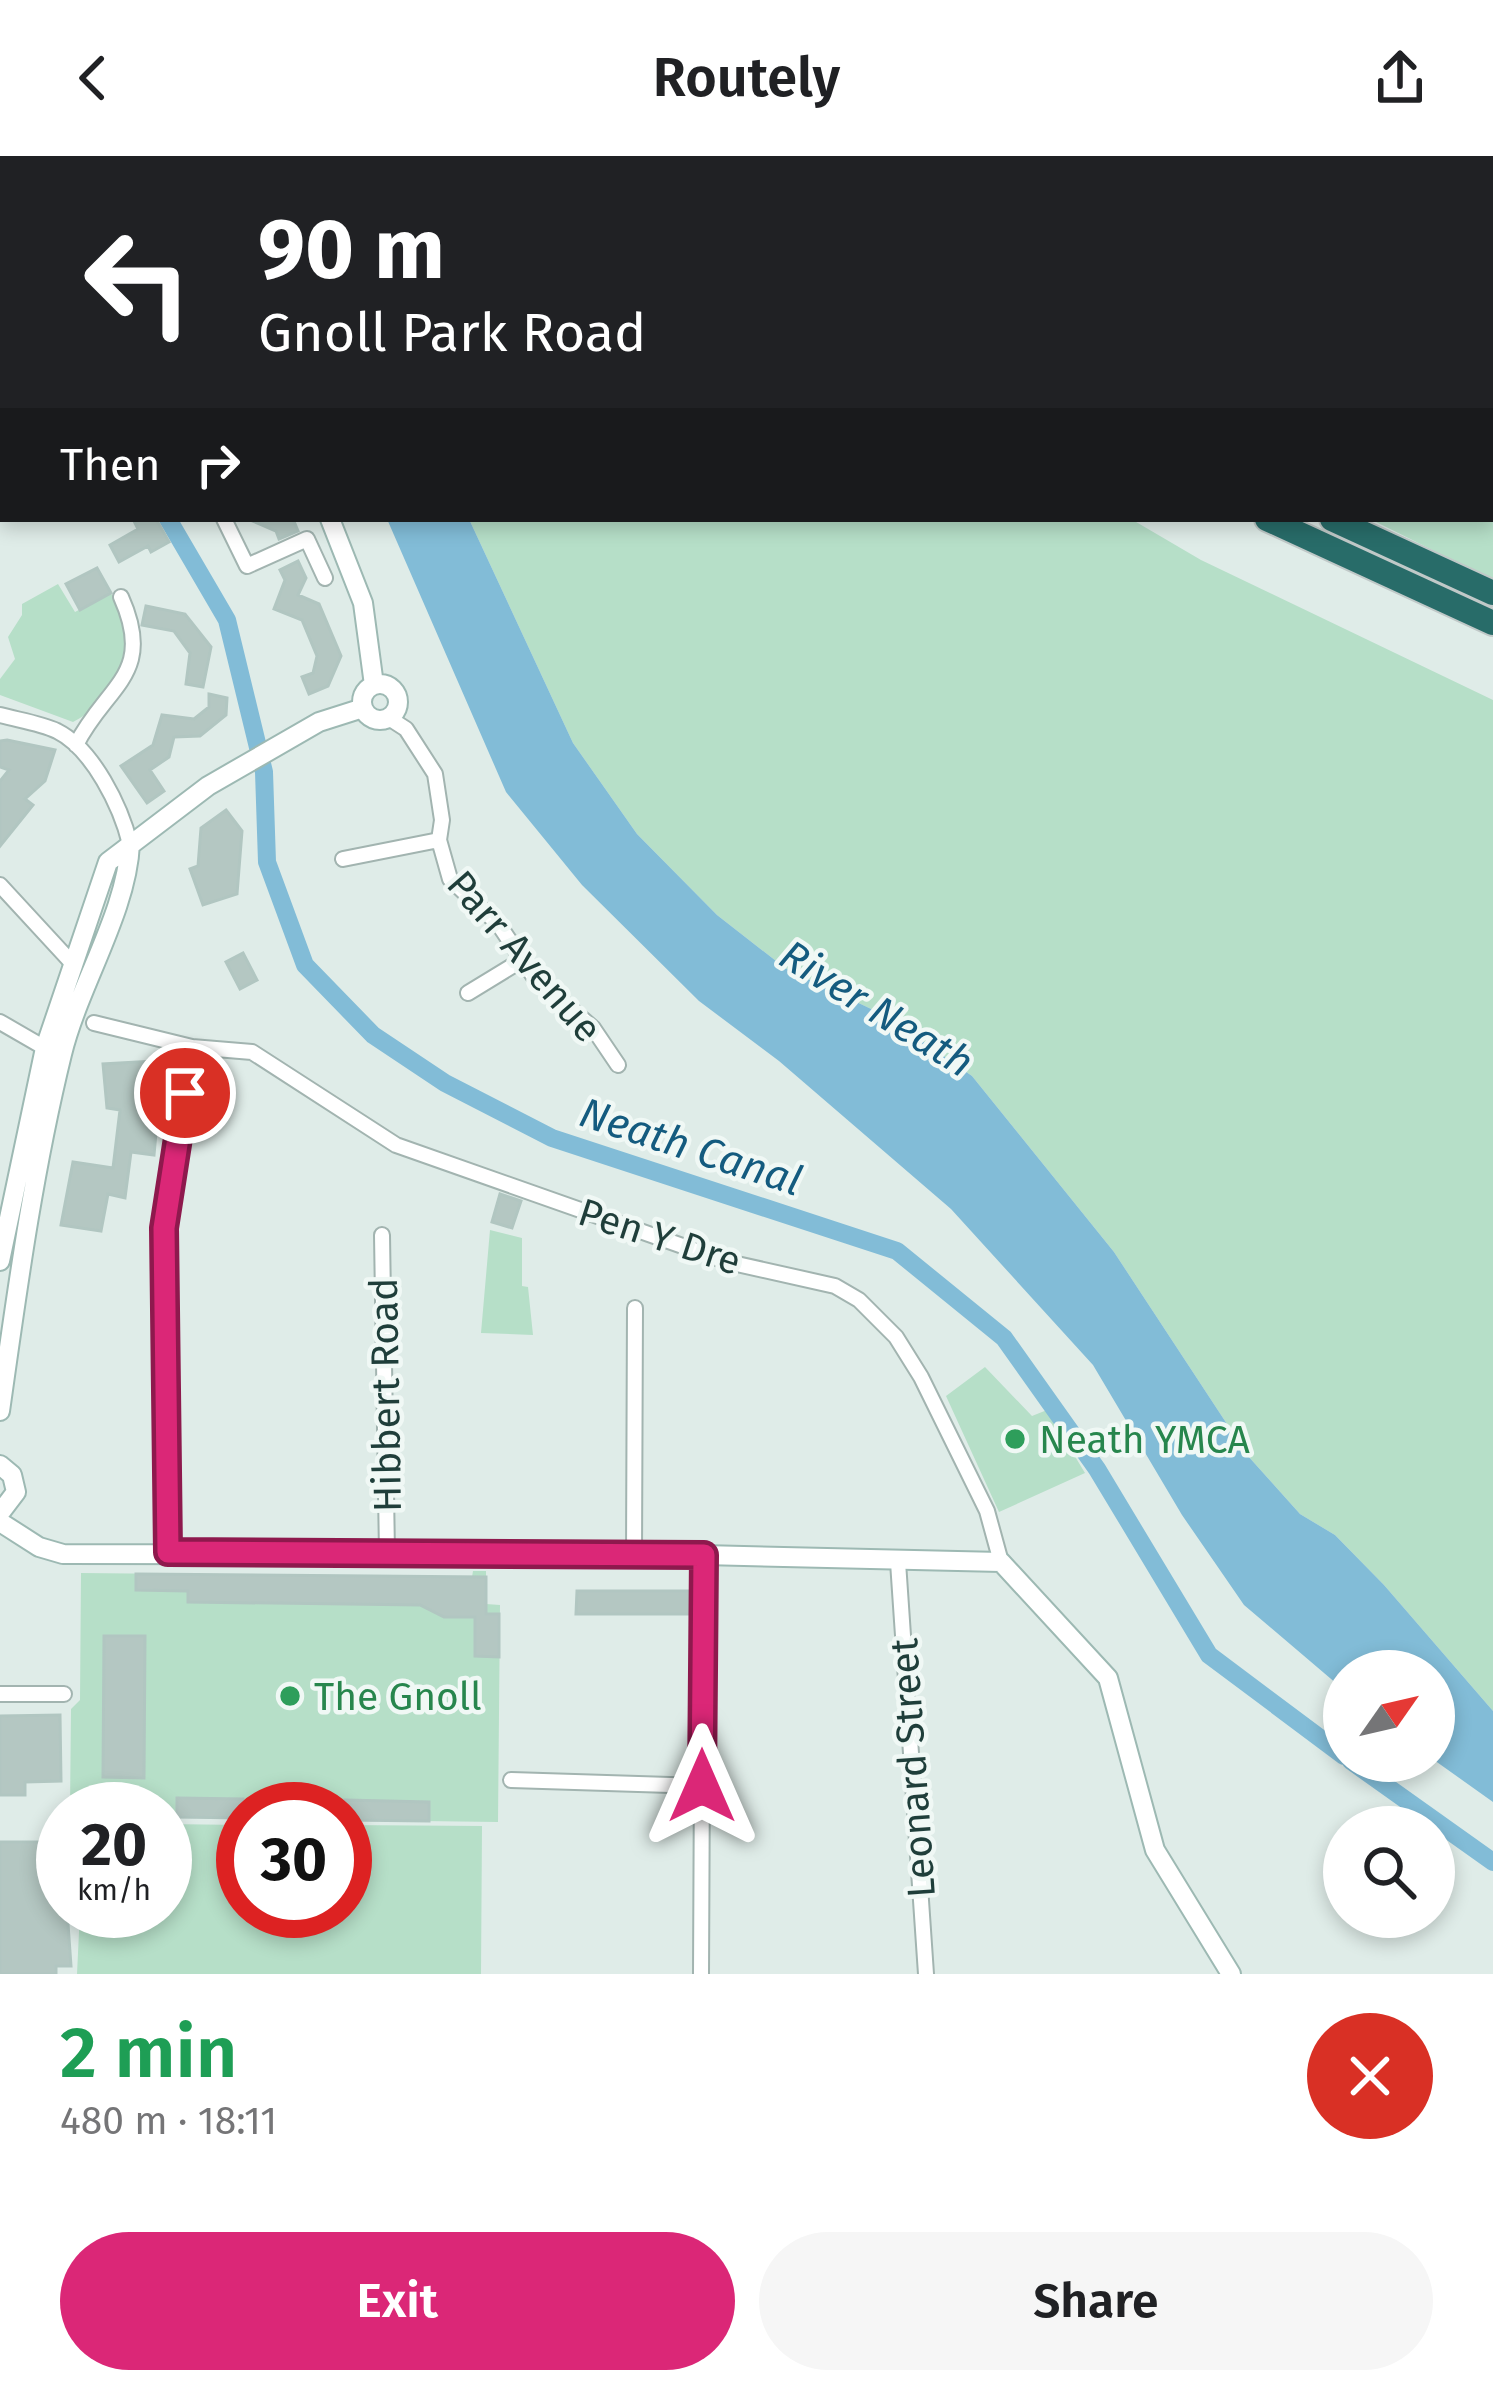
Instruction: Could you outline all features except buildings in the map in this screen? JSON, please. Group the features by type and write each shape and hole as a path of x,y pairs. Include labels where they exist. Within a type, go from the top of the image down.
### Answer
{"highway":[{"path":"1274,522 1493,623"},
{"path":"1339,522 1493,593"}],"main road":[{"path":"331,522 363,603 374,685"},
{"path":"374,685 391,688 398,698 389,718 377,720 363,708 365,692 374,685"},
{"path":"0,1261 45,1048 108,862 155,831 208,786 301,734 363,708"},
{"path":"0,1411 26,1225 62,1052 88,970 129,874 130,844"},
{"path":"0,1465 16,1483 5,1512 39,1547 63,1554 704,1555 1000,1562 1108,1678 1155,1850 1232,1974"}],"street":[{"path":"225,522 247,566 307,539 326,578"},
{"path":"76,745 128,676 134,659 130,617 122,597"},
{"path":"0,715 56,731 76,745 122,814 130,844"},
{"name":"Parr Avenue","path":"389,718 406,729 435,775 442,820 439,840 450,879 499,925 522,961 593,1028 618,1065"},
{"path":"343,859 439,840"},
{"path":"0,885 72,963"},
{"path":"468,993 522,961"},
{"path":"0,1022 45,1048"},
{"name":"Pen Y Dre","path":"94,1023 192,1047 253,1052 396,1145 728,1262 835,1286 859,1300 887,1327 922,1377 987,1511 1000,1562"},
{"path":"168,1552 164,1228 192,1047"},
{"name":"Hibbert Road","path":"382,1235 387,1554"},
{"path":"634,1555 635,1309"},
{"path":"701,1974 704,1555"},
{"name":"Leonard Street","path":"898,1562 926,1974"},
{"path":"0,1694 64,1694"},
{"path":"511,1780 702,1786"}],"green space":[{"path":"470,522 1136,522 1201,560 1493,700 1493,1711 1455,1667 1455,1650 1440,1650 1335,1535 1300,1514 1248,1456 1114,1252 972,1076 888,1017 785,968 717,915 637,834 573,743"},
{"path":"1376,522 1493,522 1493,580"},
{"path":"58,584 75,612 111,593 124,631 125,649 116,682 73,722 0,695 0,679 15,659 8,637 22,615 22,604"},
{"path":"490,1230 522,1238 522,1286 528,1287 533,1335 481,1333"},
{"name":"Neath YMCA","path":"985,1367 1032,1416 1047,1410 1085,1473 999,1512 946,1396"},
{"name":"The Gnoll","path":"473,1571 486,1571 486,1604 500,1605 498,1822 372,1820 372,1782 216,1782 216,1818 192,1818 192,1782 70,1782 71,1709 80,1700 81,1573 472,1577"},
{"path":"192,1824 216,1825 216,1938 372,1938 372,1825 482,1826 481,1974 77,1974 79,1938 192,1938"}],"water":[{"path":"388,522 470,522 573,743 637,834 717,915 785,968 888,1017 972,1076 1114,1252 1248,1456 1300,1514 1335,1535 1440,1650 1323,1650 1323,1672 1244,1605 1182,1515 1093,1365 951,1209 779,1061 699,1001 582,885 506,792"},
{"path":"1455,1667 1493,1711 1493,1802 1455,1775"}],"waterway":[{"name":"Neath Canal","path":"170,522 227,620 264,772 267,862 305,965 373,1035 445,1083 552,1138 897,1251 1004,1338 1097,1469 1209,1655 1323,1740"},
{"name":"Neath Canal","path":"1381,1782 1493,1862"}],"place":[{"name":"Neath YMCA","path":"1015,1439"},
{"name":"The Gnoll","path":"290,1696"}],"route":[{"path":"185,1093 164,1228 168,1552 704,1555 702,1786"}],"water label":[{"name":"River Neath","path":"877,1008"}]}
